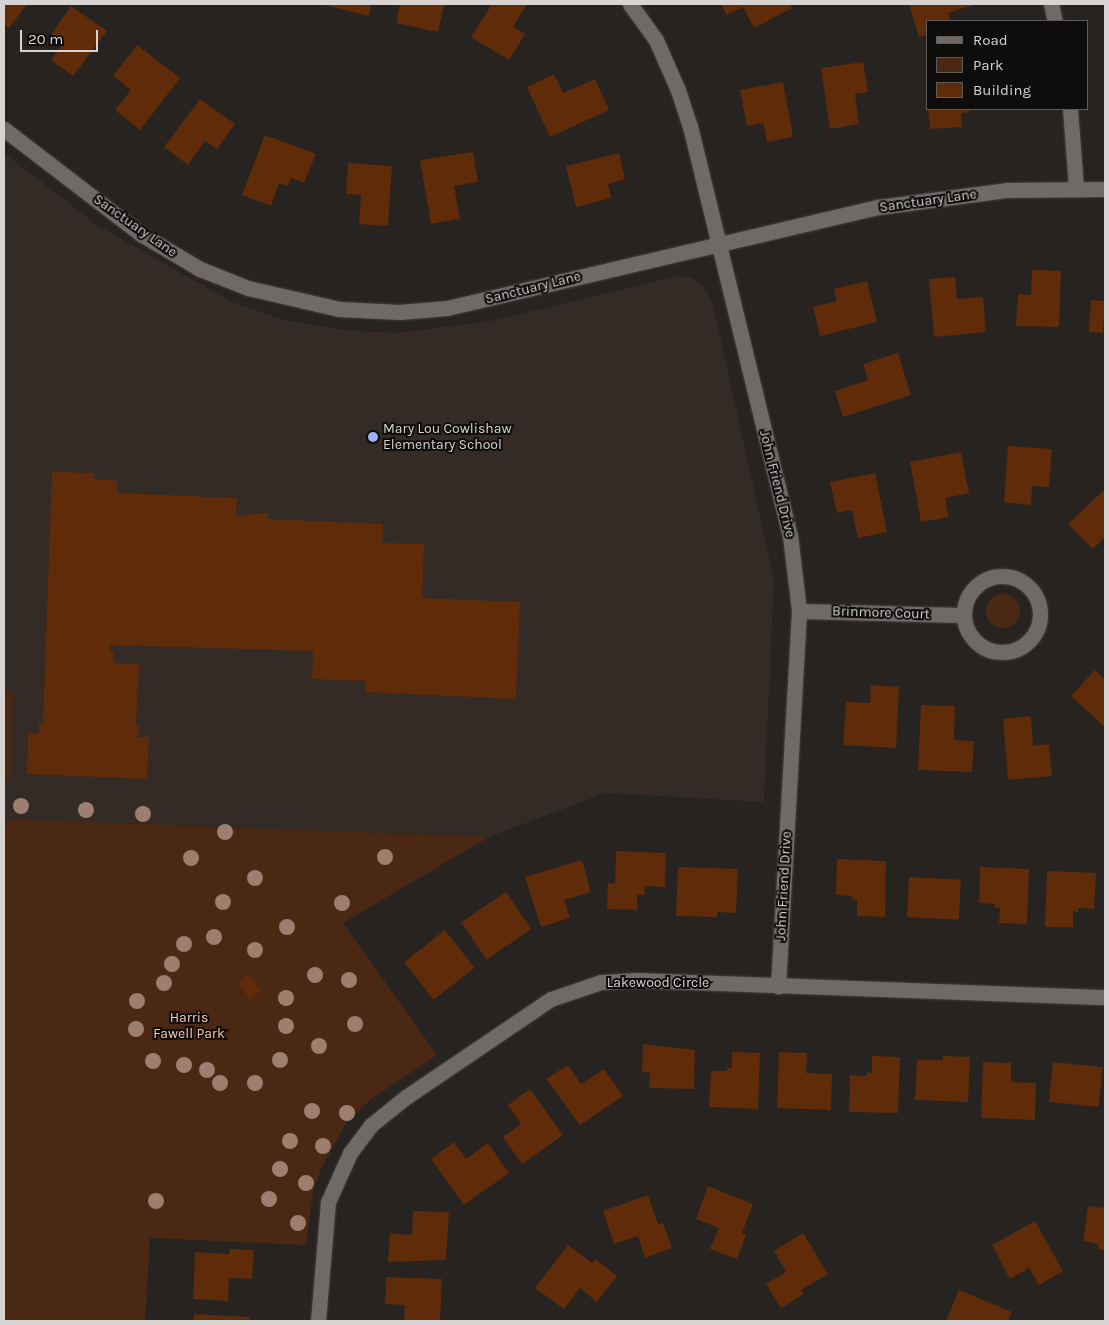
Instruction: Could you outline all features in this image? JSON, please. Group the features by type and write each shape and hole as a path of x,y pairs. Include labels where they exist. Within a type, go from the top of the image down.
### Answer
{"street":[{"name":"John Friend Drive","path":"630,4 656,40 678,90 790,535 799,611 778,986"},
{"path":"1051,4 1055,20"},
{"path":"1070,110 1076,188"},
{"name":"Sanctuary Lane","path":"4,129 141,234 200,269 248,288 331,308 400,312 446,308 888,206 1006,190 1105,189"},
{"path":"993,576 1019,580 1037,598 1040,611 1034,634 1016,650 1004,652 981,646 966,628 963,615 971,591 993,576"},
{"name":"Brinmore Court","path":"799,611 963,615"},
{"name":"Lakewood Circle","path":"318,1321 323,1238 328,1202 337,1177 350,1153 371,1125 406,1097 551,999 580,987 601,982 638,980 1105,997"}],"shaded area":[{"name":"Mary Lou Cowlishaw Elementary School","path":"4,153 97,225 232,302 284,320 344,330 397,333 490,321 678,276 692,278 703,286 712,300 774,580 764,802 605,793 489,837 4,819"}],"green space":[{"path":"1003,594 1010,595 1015,599 1019,604 1019,618 1015,623 1010,627 1003,628 996,627 991,623 987,618 986,611 987,604 991,599 996,595"},
{"path":"4,691 13,691 10,781 4,781"},
{"name":"Harris Fawell Park","path":"4,819 489,837 343,923 437,1055 371,1099 346,1123 321,1169 313,1192 306,1245 150,1238 145,1321 4,1321"}],"building":[{"path":"4,4 27,4 9,28 4,24"},
{"path":"321,4 371,4 369,16"},
{"path":"400,4 444,4 438,32 396,23"},
{"path":"492,4 527,4 513,27 525,34 509,60 471,37"},
{"path":"721,4 790,4 792,8 754,28 743,7 727,15"},
{"path":"909,4 976,4 948,13 951,20 926,20 926,35 919,37"},
{"path":"71,6 107,31 73,76 51,60 62,45 50,36"},
{"path":"137,45 180,78 140,130 115,110 131,90 113,76"},
{"path":"863,62 868,92 855,94 859,124 830,129 821,68"},
{"path":"554,74 563,93 595,79 609,110 550,137 527,87"},
{"path":"783,82 793,137 767,142 763,123 747,126 740,90"},
{"path":"200,99 235,124 217,149 205,141 188,165 164,147"},
{"path":"928,110 969,110 969,112 961,113 962,127 930,129"},
{"path":"265,135 316,154 304,183 291,178 288,186 279,183 271,206 242,195"},
{"path":"473,152 478,182 454,186 460,219 431,224 420,160"},
{"path":"619,153 625,179 608,184 611,198 576,207 566,166"},
{"path":"348,163 392,166 388,226 359,224 361,195 346,194"},
{"path":"1032,270 1061,271 1059,327 1016,326 1018,294 1031,295"},
{"path":"955,277 957,299 983,297 986,332 934,337 929,279"},
{"path":"867,281 877,322 820,336 813,307 837,301 834,289"},
{"path":"1091,300 1105,301 1103,333 1089,332"},
{"path":"898,353 911,395 843,417 835,391 868,380 863,364"},
{"path":"1008,446 1052,449 1049,487 1032,486 1031,505 1004,502"},
{"path":"961,452 969,493 945,498 949,517 921,522 910,462"},
{"path":"52,472 94,473 94,479 118,481 117,493 237,498 236,516 268,513 268,519 383,524 382,543 424,544 422,598 520,602 516,699 365,692 365,681 312,679 313,651 110,645 110,651 114,651 113,663 139,664 136,725 139,726 138,737 149,737 147,779 27,774 28,733 39,733 39,722 43,723"},
{"path":"875,473 887,532 858,538 852,510 837,513 830,482"},
{"path":"1105,489 1105,537 1093,549 1068,524"},
{"path":"1095,670 1105,680 1105,727 1071,696"},
{"path":"871,685 899,687 896,748 843,745 846,702 870,703"},
{"path":"921,705 955,706 954,740 974,741 972,772 918,770"},
{"path":"1031,716 1033,746 1049,744 1052,776 1008,780 1003,719"},
{"path":"616,851 666,853 665,887 645,886 644,895 637,895 637,910 607,909 608,883 615,884"},
{"path":"837,859 886,861 885,917 857,916 857,900 852,899 852,896 836,895"},
{"path":"582,860 591,892 564,900 570,918 541,927 525,877"},
{"path":"678,867 738,869 736,913 718,912 717,917 676,916"},
{"path":"980,867 1029,869 1027,924 999,923 1000,908 994,907 995,904 979,903"},
{"path":"1047,871 1096,873 1094,909 1078,908 1078,912 1073,911 1073,927 1045,927"},
{"path":"909,877 961,880 959,920 907,917"},
{"path":"506,892 531,929 486,960 461,922"},
{"path":"445,930 475,968 434,1000 404,962"},
{"path":"249,974 261,991 250,999 238,982"},
{"path":"643,1044 695,1050 694,1089 649,1088 650,1073 642,1072"},
{"path":"732,1052 760,1053 758,1109 709,1107 711,1071 727,1071 727,1068 732,1068"},
{"path":"779,1052 807,1053 806,1073 832,1074 831,1110 777,1108"},
{"path":"872,1056 900,1057 898,1113 849,1112 850,1075 867,1076 867,1072 872,1073"},
{"path":"943,1056 970,1057 968,1102 915,1100 917,1060 943,1060"},
{"path":"983,1062 1011,1063 1011,1082 1036,1083 1035,1120 981,1118"},
{"path":"1053,1062 1103,1067 1099,1107 1049,1102"},
{"path":"568,1065 581,1084 604,1069 623,1096 580,1125 546,1079"},
{"path":"530,1089 563,1135 522,1164 503,1137 521,1124 508,1105"},
{"path":"454,1142 466,1159 488,1143 509,1173 464,1205 431,1159"},
{"path":"708,1186 753,1204 742,1233 746,1235 737,1259 710,1249 719,1228 696,1219"},
{"path":"648,1195 658,1224 663,1223 672,1248 645,1258 638,1236 614,1244 603,1211"},
{"path":"1088,1206 1105,1208 1105,1251 1098,1249 1099,1244 1083,1241"},
{"path":"413,1211 449,1212 446,1260 388,1262 390,1233 412,1235"},
{"path":"1035,1221 1063,1271 1039,1285 1029,1268 1010,1279 992,1245"},
{"path":"803,1233 828,1274 801,1290 804,1294 781,1308 766,1284 786,1272 774,1251"},
{"path":"568,1245 592,1263 595,1259 617,1276 597,1302 580,1288 564,1309 535,1288"},
{"path":"230,1249 254,1250 252,1279 229,1278 228,1301 193,1299 195,1252 229,1254"},
{"path":"386,1277 442,1279 440,1321 404,1321 405,1305 385,1304"},
{"path":"959,1290 1012,1312 1008,1321 946,1321"},
{"path":"194,1314 249,1317 249,1321 193,1321"}],"place":[{"name":"Mary Lou Cowlishaw Elementary School","path":"373,437"}]}
